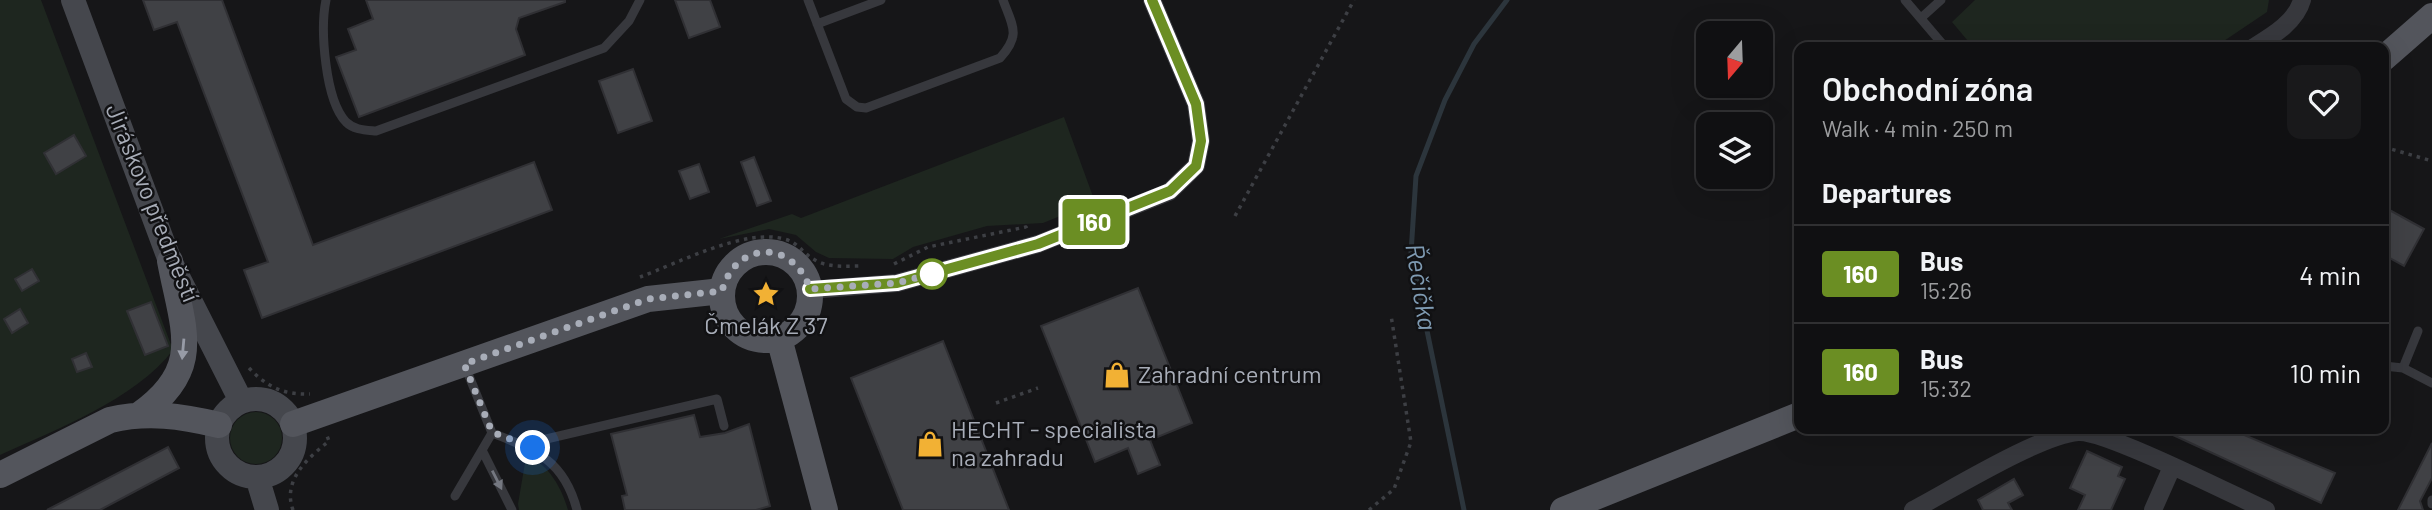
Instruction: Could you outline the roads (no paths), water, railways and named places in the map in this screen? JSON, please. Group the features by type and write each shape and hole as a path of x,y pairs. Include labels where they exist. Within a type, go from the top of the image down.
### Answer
{"main road":[{"name":"Jiráskovo předměstí","path":"73,0 170,261 241,401"},
{"path":"2389,54 2432,16"},
{"path":"2389,62 2432,37"},
{"path":"772,252 797,264 810,289 805,316 797,327 779,338 760,340 735,328 722,305 722,291 733,266 744,257 772,252"},
{"path":"139,415 160,400 182,370 184,336 170,261"},
{"path":"293,424 648,299 722,291"},
{"path":"779,338 803,420 822,507"},
{"path":"254,398 278,405 293,424 294,449 289,460 280,469 257,477 236,472 228,465 218,446 219,425 232,407 241,401 254,398"},
{"path":"4,476 110,420 161,414 219,425"},
{"path":"1563,510 1794,417"},
{"path":"257,477 267,510"}],"street":[{"path":"810,289 897,283 1038,244 1170,191 1196,166 1201,141 1196,104 1152,0"},
{"path":"2262,42 2280,30 2300,7 2302,0"},
{"path":"1913,510 2049,440 2067,434"},
{"path":"2094,434 2266,510"},
{"path":"2153,510 2172,467"}],"lane":[{"path":"326,0 323,52 340,114 348,124 359,130 376,131 604,48 629,21 640,0"},
{"path":"808,0 846,99 857,107 866,108 1000,58 1014,43 1014,30 1003,0"},
{"path":"817,24 881,0"},
{"path":"1905,0 1941,42"},
{"path":"1921,18 1941,0"},
{"path":"2403,368 2418,331"},
{"path":"464,364 492,432 533,448 563,475 577,510"},
{"path":"2389,367 2403,368 2432,383"},
{"path":"533,448 542,440 717,399 724,426"},
{"path":"1563,510 1613,483 1771,414"},
{"path":"455,496 492,432"},
{"path":"482,450 512,510"}],"waterway":[{"name":"Řečička","path":"1464,510 1411,253 1416,176 1445,100 1474,44 1507,0"}],"place":[{"name":"Čmelák Z 37","path":"766,294"},
{"name":"Zahradní centrum","path":"1117,375"},
{"name":"HECHT - specialista na zahradu","path":"930,444"}]}
